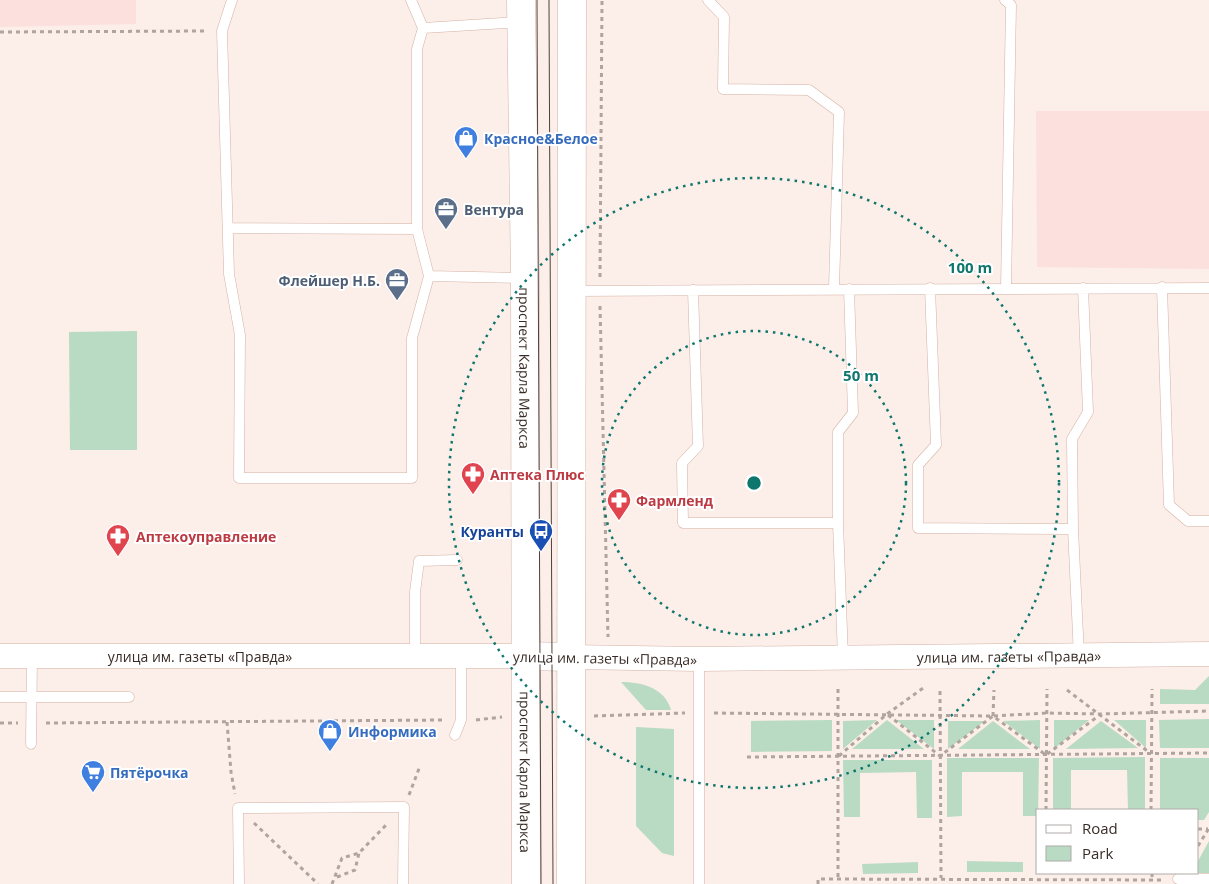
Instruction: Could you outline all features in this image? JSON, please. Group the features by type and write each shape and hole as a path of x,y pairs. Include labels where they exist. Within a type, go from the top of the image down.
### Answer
{"main road":[{"path":"571,884 569,657 572,0"},
{"name":"проспект Карла Маркса","path":"521,11 525,278 526,884"},
{"name":"улица им. газеты «Правда»","path":"525,656 569,657"}],"street":[{"name":"улица им. газеты «Правда»","path":"569,657 699,659 1209,654"},
{"name":"улица им. газеты «Правда»","path":"0,656 415,658 525,656"}],"lane":[{"path":"232,0 222,31 229,274 240,335 239,478 412,478 412,338 429,276 417,230 417,49 424,28 411,0"},
{"path":"708,0 724,17 723,89 809,90 839,112 834,289"},
{"path":"1005,0 1011,4 1006,288"},
{"path":"424,28 521,11"},
{"path":"228,228 417,230"},
{"path":"429,276 525,278"},
{"path":"1162,287 1169,505 1188,521 1209,521"},
{"path":"930,288 936,444 918,465 918,528 1073,529"},
{"path":"1079,656 1073,529 1072,439 1088,412 1083,288"},
{"path":"571,290 1209,288"},
{"path":"843,658 838,522 838,432 853,413 848,289"},
{"path":"693,290 698,446 682,463 683,522 838,522"},
{"path":"415,658 414,592 419,560 457,560"},
{"path":"32,657 32,744"},
{"path":"455,734 460,720 460,657"},
{"path":"699,659 699,884"},
{"path":"0,697 128,697"},
{"path":"239,884 238,808 404,808 403,884"},
{"path":"1178,879 1209,879"}],"path":[{"path":"602,0 600,290 605,594 609,657"},
{"path":"0,32 222,31"},
{"path":"838,757 887,714 926,686"},
{"path":"1152,689 1150,754 1152,809"},
{"path":"838,690 838,879"},
{"path":"994,690 994,716"},
{"path":"1046,809 1047,690"},
{"path":"1067,690 1101,714 1150,754"},
{"path":"940,691 941,878"},
{"path":"592,716 699,713 838,716 887,714 994,716 1046,712 1101,714 1209,711"},
{"path":"887,714 940,756"},
{"path":"1046,755 1101,714"},
{"path":"0,723 489,720 508,716"},
{"path":"940,756 994,716"},
{"path":"994,716 1046,755"},
{"path":"746,757 1209,753"},
{"path":"336,877 354,870 359,853 404,808 420,766"},
{"path":"1199,844 1209,828"},
{"path":"332,884 342,858 359,853"},
{"path":"1046,874 1046,880"},
{"path":"1152,874 1152,881"},
{"path":"818,884 818,879 941,878 1152,881 1178,879"}],"shaded area":[{"path":"0,0 136,0 136,24 0,27"},
{"path":"1036,111 1209,111 1209,269 1037,267"}],"green space":[{"path":"137,331 137,450 70,450 69,332"},
{"path":"1209,676 1209,704 1160,704 1160,689 1195,690"},
{"path":"621,682 637,683 658,691 664,696 671,710 646,710"},
{"path":"1209,719 1209,748 1160,748 1159,720"},
{"path":"832,720 832,751 751,752 751,721"},
{"path":"877,720 843,749 843,721"},
{"path":"887,720 924,749 852,749"},
{"path":"896,720 934,720 934,749"},
{"path":"1040,720 1040,749 1003,721"},
{"path":"1054,720 1089,720 1054,749"},
{"path":"1114,720 1146,720 1146,748"},
{"path":"948,721 985,721 948,749"},
{"path":"993,721 1030,749 958,749"},
{"path":"1101,721 1138,748 1066,749"},
{"path":"636,727 674,729 674,856 662,853 636,826"},
{"path":"1145,757 1145,809 1128,809 1127,770 1071,770 1071,809 1053,809 1053,758"},
{"path":"947,758 1039,758 1038,809 1036,809 1036,816 1023,816 1023,772 962,772 962,816 947,817"},
{"path":"1160,758 1209,758 1209,812 1204,820 1199,820 1199,809 1160,809"},
{"path":"843,760 932,760 932,818 917,818 916,772 860,773 860,817 844,817"},
{"path":"1209,841 1209,873 1199,873 1199,859"},
{"path":"967,861 1023,862 1023,872 967,872"},
{"path":"918,862 918,873 863,874 862,864"}],"tram line":[{"path":"537,0 541,884"},
{"path":"549,0 553,884"}],"place":[{"name":"Красное&Белое","path":"466,159"},
{"name":"Вентура","path":"446,230"},
{"name":"Флейшер Н.Б.","path":"397,301"},
{"name":"Аптека Плюс","path":"473,495"},
{"name":"Фармленд","path":"619,521"},
{"name":"Куранты","path":"541,552"},
{"name":"Аптекоуправление","path":"118,557"},
{"name":"Информика","path":"330,752"},
{"name":"Пятёрочка","path":"93,793"}]}
